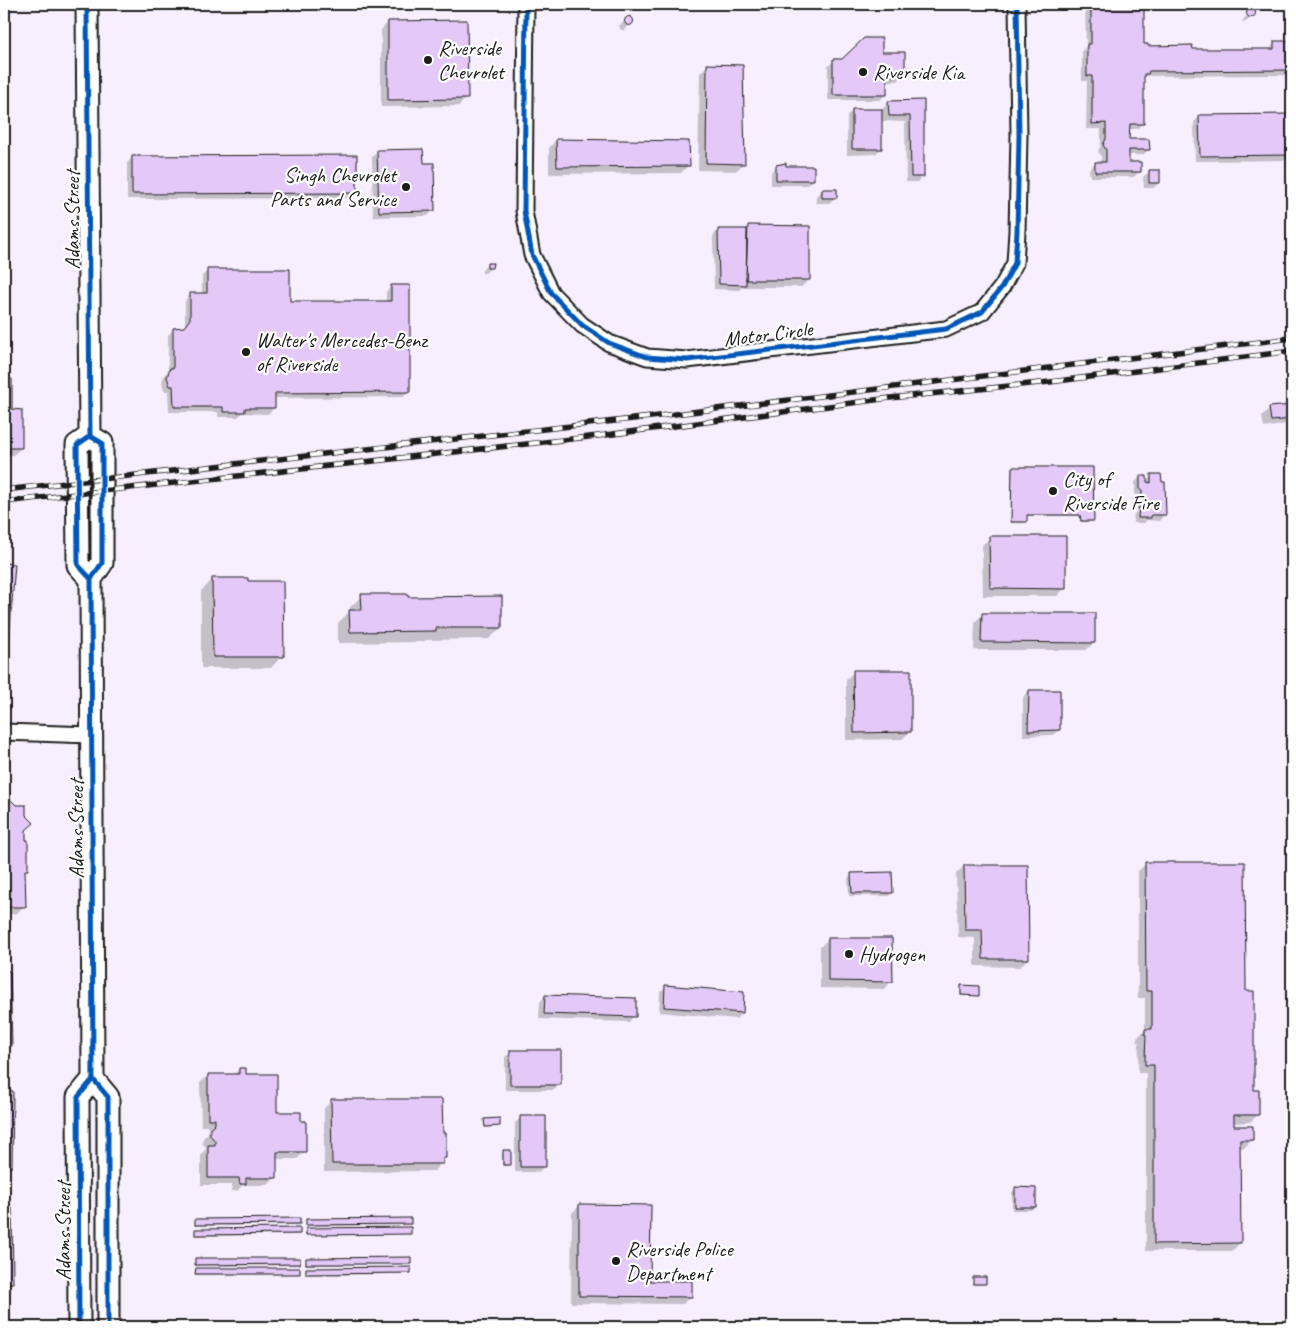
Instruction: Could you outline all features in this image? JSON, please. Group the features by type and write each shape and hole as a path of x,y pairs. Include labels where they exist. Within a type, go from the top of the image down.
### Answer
{"main road":[{"name":"Adams Street","path":"79,1327 78,1097 92,1079 91,579 78,565 77,445 90,436 87,4"},
{"path":"92,1079 108,1097 108,1327"}],"street":[{"name":"Motor Circle","path":"526,4 524,211 532,255 551,294 582,326 609,343 647,357 686,360 946,328 982,312 1002,287 1015,263 1018,232 1017,4"},
{"path":"4,732 91,735"}],"building":[{"path":"1091,4 1144,4 1144,44 1148,44 1148,46 1192,45 1193,49 1274,49 1274,41 1292,41 1292,70 1149,71 1148,74 1144,74 1144,124 1130,124 1129,139 1149,139 1150,150 1129,150 1129,162 1141,162 1141,172 1095,172 1095,162 1106,162 1106,150 1103,145 1106,139 1106,123 1092,124 1092,76 1087,76 1087,44 1091,44"},
{"path":"1251,8 1256,13 1251,18 1246,13"},
{"path":"629,17 633,21 629,25 625,21"},
{"name":"Riverside Chevrolet","path":"467,20 468,99 388,100 388,21"},
{"path":"864,38 882,38 882,52 905,52 905,76 887,76 887,95 833,95 833,59 842,59"},
{"path":"707,64 743,65 745,164 706,163"},
{"path":"924,100 924,177 911,177 910,116 889,116 888,101"},
{"path":"852,109 882,109 882,149 852,149"},
{"path":"1292,114 1292,155 1200,156 1199,115"},
{"path":"556,139 689,141 690,166 557,167"},
{"name":"Singh Chevrolet Parts and Service","path":"423,149 424,163 434,163 435,211 379,212 377,150"},
{"path":"357,155 357,193 132,194 132,156"},
{"path":"786,163 786,166 814,166 814,180 776,180 776,165"},
{"path":"1149,170 1160,170 1160,183 1149,183"},
{"path":"822,189 837,189 837,198 822,198"},
{"path":"748,225 810,226 810,280 746,280"},
{"path":"718,229 747,229 746,285 719,284"},
{"path":"487,263 493,263 492,268 487,268"},
{"path":"207,269 290,269 290,301 391,301 391,285 410,285 410,392 275,393 275,408 245,408 245,412 223,412 223,407 174,407 173,386 170,386 167,377 170,368 173,368 173,328 184,327 190,319 190,293 207,293"},
{"path":"4,379 12,379 12,409 22,410 22,448 10,448 10,454 4,454"},
{"path":"1292,405 1292,419 1271,421 1269,407"},
{"name":"City of Riverside Fire","path":"1012,467 1093,467 1094,521 1081,521 1080,515 1027,515 1027,522 1011,522"},
{"path":"1151,474 1161,474 1162,482 1165,482 1166,515 1151,515 1151,518 1138,518 1139,507 1142,507 1140,476 1147,476 1147,482 1151,483"},
{"path":"989,536 1066,536 1066,589 990,588"},
{"path":"4,563 15,564 9,640 4,640"},
{"path":"212,578 248,578 248,581 283,581 284,657 213,657"},
{"path":"361,594 408,594 408,597 502,596 502,628 436,628 436,631 350,632 349,610 362,610"},
{"path":"982,613 1095,613 1095,643 981,642"},
{"path":"853,670 911,670 911,732 854,733"},
{"path":"1029,690 1060,690 1060,730 1028,731"},
{"path":"9,798 16,805 26,805 26,815 34,823 26,830 28,870 25,870 26,907 4,907 4,803"},
{"path":"1145,862 1245,862 1246,991 1254,991 1254,1090 1259,1090 1259,1115 1234,1115 1234,1126 1253,1126 1253,1140 1240,1140 1241,1243 1154,1244 1154,1065 1145,1065 1145,1029 1152,1029 1152,991 1146,991"},
{"path":"964,865 1028,865 1029,959 983,959 982,930 965,930"},
{"path":"892,872 893,893 852,893 851,873"},
{"path":"828,938 892,938 893,982 828,981"},
{"path":"4,971 10,971 12,1046 4,1046"},
{"path":"665,985 744,992 743,1013 664,1007"},
{"path":"961,985 979,986 979,996 961,995"},
{"path":"545,995 636,998 636,1017 544,1014"},
{"path":"510,1050 561,1050 561,1085 510,1085"},
{"path":"239,1068 246,1068 246,1074 277,1074 277,1112 301,1112 301,1121 306,1121 306,1152 277,1152 277,1178 246,1178 246,1184 240,1184 239,1178 208,1178 208,1145 215,1145 215,1141 210,1135 210,1129 215,1124 215,1119 208,1119 208,1074 239,1074"},
{"path":"4,1091 13,1091 12,1167 4,1167"},
{"path":"331,1099 442,1099 443,1133 446,1133 446,1158 443,1158 443,1164 332,1164"},
{"path":"520,1116 546,1116 546,1167 520,1167"},
{"path":"500,1118 500,1126 485,1127 484,1119"},
{"path":"503,1150 511,1150 511,1165 503,1165"},
{"path":"1015,1187 1036,1188 1036,1207 1015,1207"},
{"path":"579,1204 651,1205 650,1281 692,1281 692,1297 579,1296"},
{"path":"4,1208 12,1208 13,1283 4,1283"},
{"path":"300,1218 300,1224 195,1225 195,1219"},
{"path":"411,1218 411,1224 306,1225 306,1219"},
{"path":"411,1227 411,1234 306,1235 306,1228"},
{"path":"300,1228 300,1234 195,1235 195,1229"},
{"path":"411,1257 411,1264 306,1264 306,1258"},
{"path":"195,1258 300,1258 300,1264 195,1265"},
{"path":"411,1267 411,1273 306,1274 306,1268"},
{"path":"196,1268 300,1268 300,1274 195,1274"},
{"path":"973,1277 986,1277 986,1284 973,1284"}],"railway":[{"path":"4,490 651,417 1292,338"},
{"path":"4,502 598,436 890,398 1050,382 1292,351"}],"cycle path":[{"path":"87,4 90,436"},
{"path":"526,4 524,211 532,255 551,293 582,325 609,343 647,357 687,360 946,329 982,312 1002,287 1015,263 1019,135 1017,4"},
{"path":"90,436 77,445 78,565 91,579"},
{"path":"79,1327 78,1097 93,1079 91,579 102,563 102,443 90,436"},
{"path":"93,1079 108,1097 108,1327"}],"place":[{"name":"Riverside Chevrolet","path":"428,60"},
{"name":"Riverside Kia","path":"863,72"},
{"name":"Singh Chevrolet Parts and Service","path":"406,187"},
{"name":"Walter's Mercedes-Benz of Riverside","path":"246,352"},
{"name":"City of Riverside Fire","path":"1053,491"},
{"name":"Hydrogen","path":"849,954"},
{"name":"Riverside Police Department","path":"616,1261"}]}
